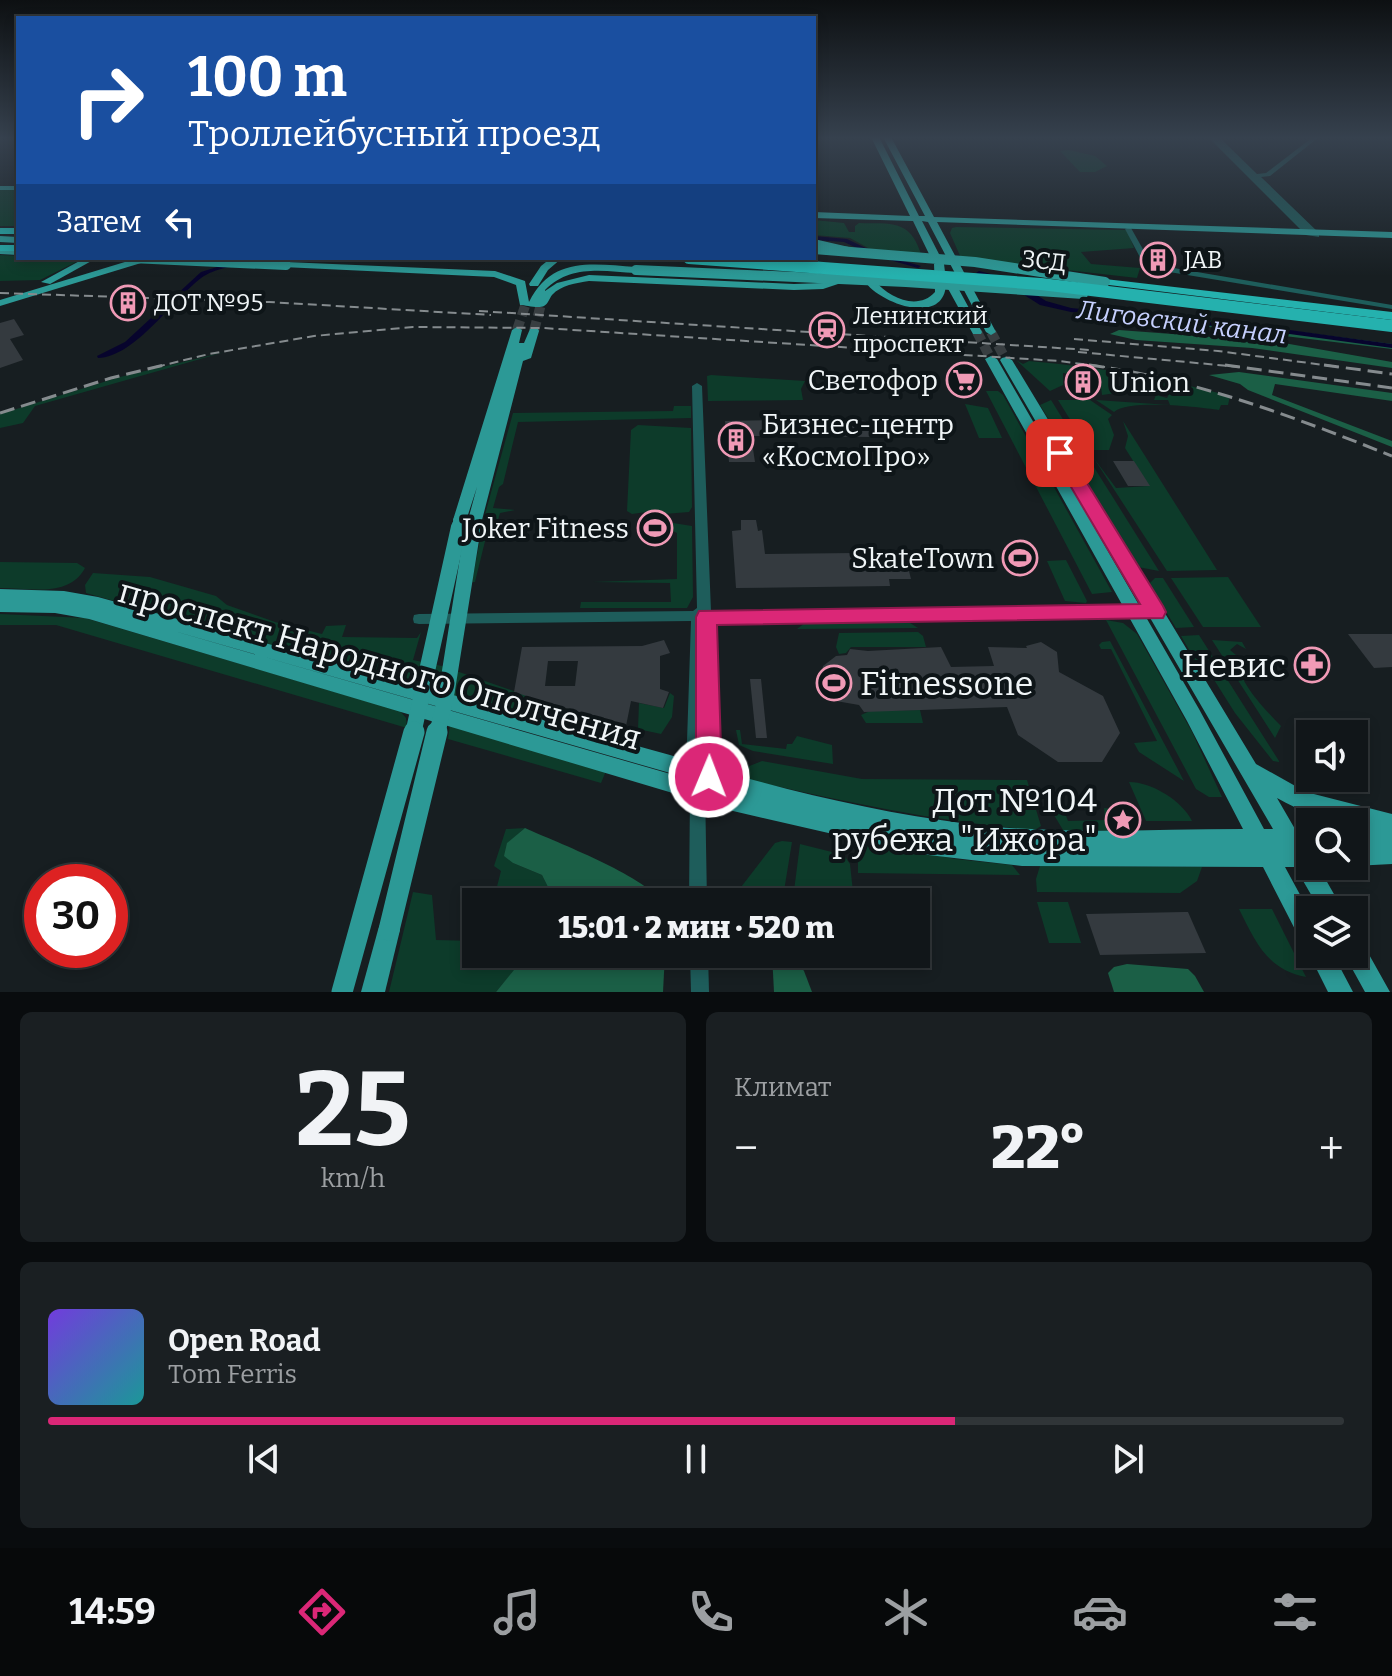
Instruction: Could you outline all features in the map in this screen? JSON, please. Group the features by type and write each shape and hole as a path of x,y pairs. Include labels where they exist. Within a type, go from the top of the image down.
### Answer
{"highway":[{"name":"ЗСД","path":"816,257 1105,282 1392,316"},
{"name":"ЗСД","path":"722,260 1078,286 1392,328"}],"main road":[{"path":"898,183 977,332"},
{"path":"912,183 991,332"},
{"path":"816,216 1314,234"},
{"path":"931,220 1392,236"},
{"path":"816,245 846,252"},
{"path":"816,245 975,262 1105,282"},
{"path":"39,286 88,260"},
{"path":"0,300 132,260 495,274 521,283 531,303"},
{"path":"0,300 132,260"},
{"path":"531,303 538,276 555,260"},
{"path":"869,278 877,292 892,300 929,302 939,295 941,289 937,260"},
{"path":"531,303 540,286 559,272 591,268 1072,293 1392,328"},
{"path":"531,303 559,285 589,278 794,287 823,286 846,276"},
{"path":"344,992 468,520 525,330 508,403 468,520 465,564 446,696 373,992"},
{"path":"1296,836 1248,765 999,359 1296,909"},
{"name":"проспект Народного Ополчения","path":"0,595 64,597 98,603 423,703"},
{"name":"проспект Народного Ополчения","path":"0,606 55,607 89,613 700,780 876,835 972,852 1038,857 1296,848"},
{"path":"1248,765 1270,784 1306,804 1392,824"},
{"path":"1368,836 1392,835"},
{"path":"1368,855 1392,854"},
{"path":"1328,968 1341,992"},
{"path":"1364,968 1378,992"}],"street":[{"path":"1262,183 1314,234"},
{"path":"1129,229 1146,261 1154,267 1392,307"},
{"path":"697,386 702,613 698,888"},
{"path":"419,619 702,613 1155,612"},
{"path":"344,992 423,703"},
{"path":"699,968 700,992"}],"green space":[{"path":"0,189 16,190 16,226 0,226"},
{"path":"816,220 844,223 849,232 855,232 855,226 859,223 898,226 911,235 921,254 870,249 850,238 816,235"},
{"path":"956,227 1127,230 1134,248 1081,252 1091,264 1140,268 1137,278 961,258 950,233"},
{"path":"0,255 16,256 16,260 80,260 40,280 0,281"},
{"path":"1091,309 1201,319 1392,344 1392,349 1092,313"},
{"path":"1119,330 1278,342 1392,362 1392,368 1252,348 1136,340 1110,334"},
{"path":"225,352 35,406 23,423 0,428 0,414 120,377"},
{"path":"1016,360 1023,364 1029,361 1130,374 1230,396 1228,405 1221,405 1219,410 1148,405 1114,412 1096,400 1170,405 1168,400 1154,400 1156,395 1167,398 1169,394 1130,377 1115,375 1116,393 1102,395 1100,378 1063,373 1063,385 1050,391"},
{"path":"1239,372 1392,393 1392,401 1275,384 1272,395 1392,441 1392,447 1248,390 1240,384 1209,375"},
{"path":"707,376 805,381 801,389 803,400 708,401"},
{"path":"986,391 998,391 1003,395 1112,592 1092,594"},
{"path":"1051,400 1082,450 1065,446 1040,405"},
{"path":"1058,400 1090,400 1112,415 1108,419 1114,435 1109,450 1089,450"},
{"path":"965,404 988,408 1002,438 979,438"},
{"path":"674,406 691,406 691,418 518,422 503,484 499,487 493,508 515,510 500,513 496,527 511,528 510,532 487,533 475,582 472,582 484,518 513,413 673,411"},
{"path":"1123,421 1217,570 1167,571 1093,457 1116,488 1149,486 1125,448 1128,436"},
{"path":"638,425 691,428 692,507 689,512 664,514 661,510 632,514 627,511 631,430"},
{"path":"1087,456 1159,571 1138,567 1072,459"},
{"path":"673,523 692,526 693,597 687,608 580,608 581,602 671,602 670,583 593,582 677,579 677,533 673,531"},
{"path":"1066,560 1086,603 1065,601 1047,561"},
{"path":"0,562 77,563 85,568 69,584 59,588 0,588"},
{"path":"93,573 150,577 216,596 227,605 275,622 322,634 326,626 346,625 342,637 417,638 421,632 413,660 442,666 548,703 548,716 539,720 525,718 86,593 85,585"},
{"path":"1228,577 1261,627 1203,627 1171,578"},
{"path":"1155,578 1163,578 1194,627 1176,628 1149,584"},
{"path":"0,614 85,618 400,711 406,718 407,728 56,625 0,625"},
{"path":"1106,620 1123,623 1137,634 1192,732 1222,797 1209,797 1196,789"},
{"path":"805,623 910,623 918,628 797,629"},
{"path":"918,632 923,636 926,647 851,647 846,653 839,654 836,647 839,633"},
{"path":"1199,635 1279,762 1273,761 1235,713 1211,675 1204,675 1181,636"},
{"path":"1212,640 1242,642 1246,649 1237,644 1230,650 1236,655 1246,685 1281,726 1275,738"},
{"path":"1110,641 1184,781 1139,752 1134,743 1157,741 1111,649 1101,649 1099,645"},
{"path":"670,693 674,696 672,717 661,734 638,729 639,703 664,708"},
{"path":"920,710 923,723 866,723 861,715 870,711"},
{"path":"450,725 606,771 601,783 448,739"},
{"path":"736,730 740,730 742,744 786,749 787,744 792,744 797,736 832,745 833,764 753,751 739,745"},
{"path":"762,761 862,779 1027,780 1041,826 1035,830 923,816 739,778 747,767"},
{"path":"1129,782 1147,785 1165,794 1181,806 1192,821 1146,821"},
{"path":"1104,808 1126,810 1129,831 1063,830 1054,815 1058,809 1065,813 1068,821 1105,820"},
{"path":"525,828 508,843 513,863 542,875 548,888 497,888 501,871 494,866 506,829"},
{"path":"525,828 619,871 647,888 548,888 542,875 504,856 507,843"},
{"path":"858,839 955,859 1012,865 1020,875 858,873"},
{"path":"792,842 784,888 740,888 775,843"},
{"path":"800,844 844,855 850,864 853,888 794,888"},
{"path":"1040,866 1202,867 1197,881 1180,893 1037,892 1036,879"},
{"path":"413,892 432,895 436,940 462,941 462,968 516,968 496,992 389,992"},
{"path":"1037,902 1068,902 1081,943 1049,943"},
{"path":"1239,909 1272,909 1296,957 1296,968 1302,968 1306,977 1281,968 1257,943"},
{"path":"1127,964 1188,969 1204,992 1114,992 1108,973 1114,967"},
{"path":"516,968 664,968 663,992 496,992"},
{"path":"773,968 802,968 812,992 774,992"}],"building":[{"path":"14,319 24,335 10,339 23,360 0,368 0,323"},
{"name":"Бизнес-центр «КосмоПро»","path":"725,421 866,421 871,437 751,436 755,462 729,462"},
{"path":"1113,461 1134,461 1150,486 1128,486"},
{"path":"741,520 756,520 758,531 762,530 765,554 854,553 856,564 907,563 911,579 889,579 890,586 736,588 732,531 741,530"},
{"path":"1348,634 1392,634 1392,667 1374,668"},
{"path":"664,640 670,653 660,656 660,689 669,692 663,708 631,701 626,726 549,703 548,715 536,715 545,702 514,692 522,647 642,646","holes":["548,661 578,661 575,686 545,686"]},
{"path":"1041,642 1057,652 1059,672 1103,696 1120,733 1102,762 1058,762 1018,735 1007,707 864,712 859,705 836,701 823,688 820,680 823,666 836,656 847,655 850,649 941,647 951,667 994,666 988,647 1027,648"},
{"path":"750,679 761,679 767,738 756,738"},
{"path":"1188,912 1206,953 1100,955 1086,914"}],"waterway":[{"name":"Лиговский канал","path":"816,238 845,240 874,254 918,266"},
{"name":"Лиговский канал","path":"101,356 128,344 203,273 246,260"},
{"name":"Лиговский канал","path":"979,273 1003,280"},
{"name":"Лиговский канал","path":"1021,289 1043,303 1071,310 1275,330 1392,346"}],"tunnel":[{"path":"517,330 526,303"},
{"path":"534,331 541,304"},
{"path":"977,332 991,359"},
{"path":"991,332 1006,360"}],"railway":[{"path":"0,293 269,302 491,315"},
{"path":"479,311 1090,350"},
{"path":"156,367 209,354 314,336 413,327 543,328 1059,361 1105,367"},
{"path":"1074,339 1218,351 1339,367"},
{"path":"1078,352 1239,367"},
{"path":"0,413 111,378 164,365"},
{"path":"1089,365 1167,380 1244,401 1392,456"},
{"path":"1225,365 1239,367"},
{"path":"1324,365 1392,374"},
{"path":"1239,367 1392,388"}],"place":[{"name":"JAB","path":"1158,260"},
{"name":"ДОТ №95","path":"128,303"},
{"name":"Ленинский проспект","path":"827,330"},
{"name":"Светофор","path":"964,380"},
{"name":"Union","path":"1083,382"},
{"name":"Бизнес-центр «КосмоПро»","path":"736,440"},
{"name":"Joker Fitness","path":"655,528"},
{"name":"SkateTown","path":"1020,558"},
{"name":"Невис","path":"1312,665"},
{"name":"Fitnessone","path":"834,683"},
{"name":"Дот №104 рубежа \"Ижора\"","path":"1123,820"}],"route":[{"path":"709,777 706,617 1155,612 1060,453"}]}
